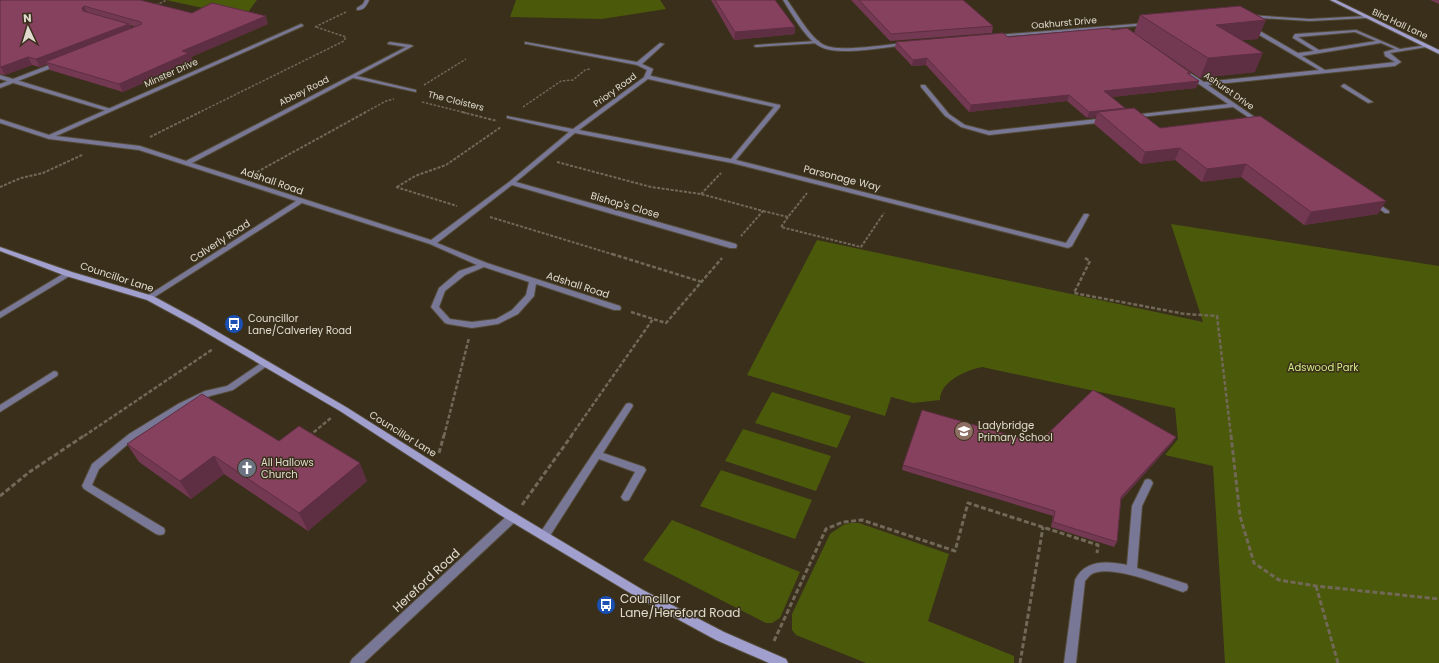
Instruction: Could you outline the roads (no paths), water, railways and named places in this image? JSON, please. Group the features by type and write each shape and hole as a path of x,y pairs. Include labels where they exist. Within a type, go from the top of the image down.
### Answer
{"street":[{"path":"359,9 365,5 367,0"},
{"path":"785,0 817,42 823,47 836,50 912,43"},
{"name":"Bird Hall Lane","path":"1332,0 1439,52"},
{"path":"1240,17 1254,16 1310,20 1367,18"},
{"name":"Oakhurst Drive","path":"990,37 1156,23"},
{"name":"Minster Drive","path":"48,137 301,25"},
{"path":"1246,25 1324,71"},
{"path":"1119,26 1130,34"},
{"path":"1319,52 1295,37 1297,35 1356,31 1398,49"},
{"name":"Abbey Road","path":"187,163 411,46 390,42"},
{"path":"756,46 817,42"},
{"path":"1297,55 1382,42"},
{"path":"527,43 638,64 650,69 647,77"},
{"path":"638,64 662,44"},
{"path":"1203,84 1395,64 1398,62 1387,55 1387,52 1398,49 1427,46"},
{"path":"0,86 64,61"},
{"name":"Ashurst Drive","path":"1178,67 1266,127"},
{"path":"0,77 109,110"},
{"name":"The Cloisters","path":"354,77 414,91"},
{"name":"Priory Road","path":"432,244 511,183 574,131 647,77 778,106 732,161"},
{"path":"923,86 947,115 963,126 989,133 1115,118"},
{"path":"1344,86 1370,102"},
{"path":"1123,118 1234,105"},
{"path":"509,117 574,131"},
{"path":"0,121 48,137"},
{"name":"Parsonage Way","path":"574,131 732,161 1068,246 1086,215"},
{"name":"Adshall Road","path":"48,137 104,145 140,148 432,244 484,265 617,308"},
{"name":"Bishop's Close","path":"511,183 733,246"},
{"path":"1368,198 1387,212"},
{"name":"Calverly Road","path":"150,298 301,201"},
{"name":"Councillor Lane","path":"0,249 69,274 150,298 196,323 343,409 513,517 638,593 720,636 782,663"},
{"name":"Adshall Road","path":"484,265 462,272 442,290 436,307 448,321 472,325 498,321 515,312 530,296 532,281"},
{"path":"0,315 69,274"},
{"path":"160,532 87,486 95,467 132,436 181,406 208,393 230,388 264,364"},
{"path":"0,409 54,374"},
{"path":"544,536 629,406"},
{"path":"597,455 641,470 626,497"},
{"path":"1132,571 1137,506 1148,483"},
{"name":"Hereford Road","path":"356,663 513,517"},
{"path":"1070,663 1080,580 1085,572 1095,568 1110,567 1132,571 1183,587"}],"place":[{"name":"Councillor Lane/Calverley Road","path":"234,324"},
{"name":"Ladybridge Primary School","path":"964,431"},
{"name":"All Hallows Church","path":"247,468"},
{"name":"Councillor Lane/Hereford Road","path":"606,605"}],"park label":[{"name":"Adswood Park","path":"1323,367"}]}
